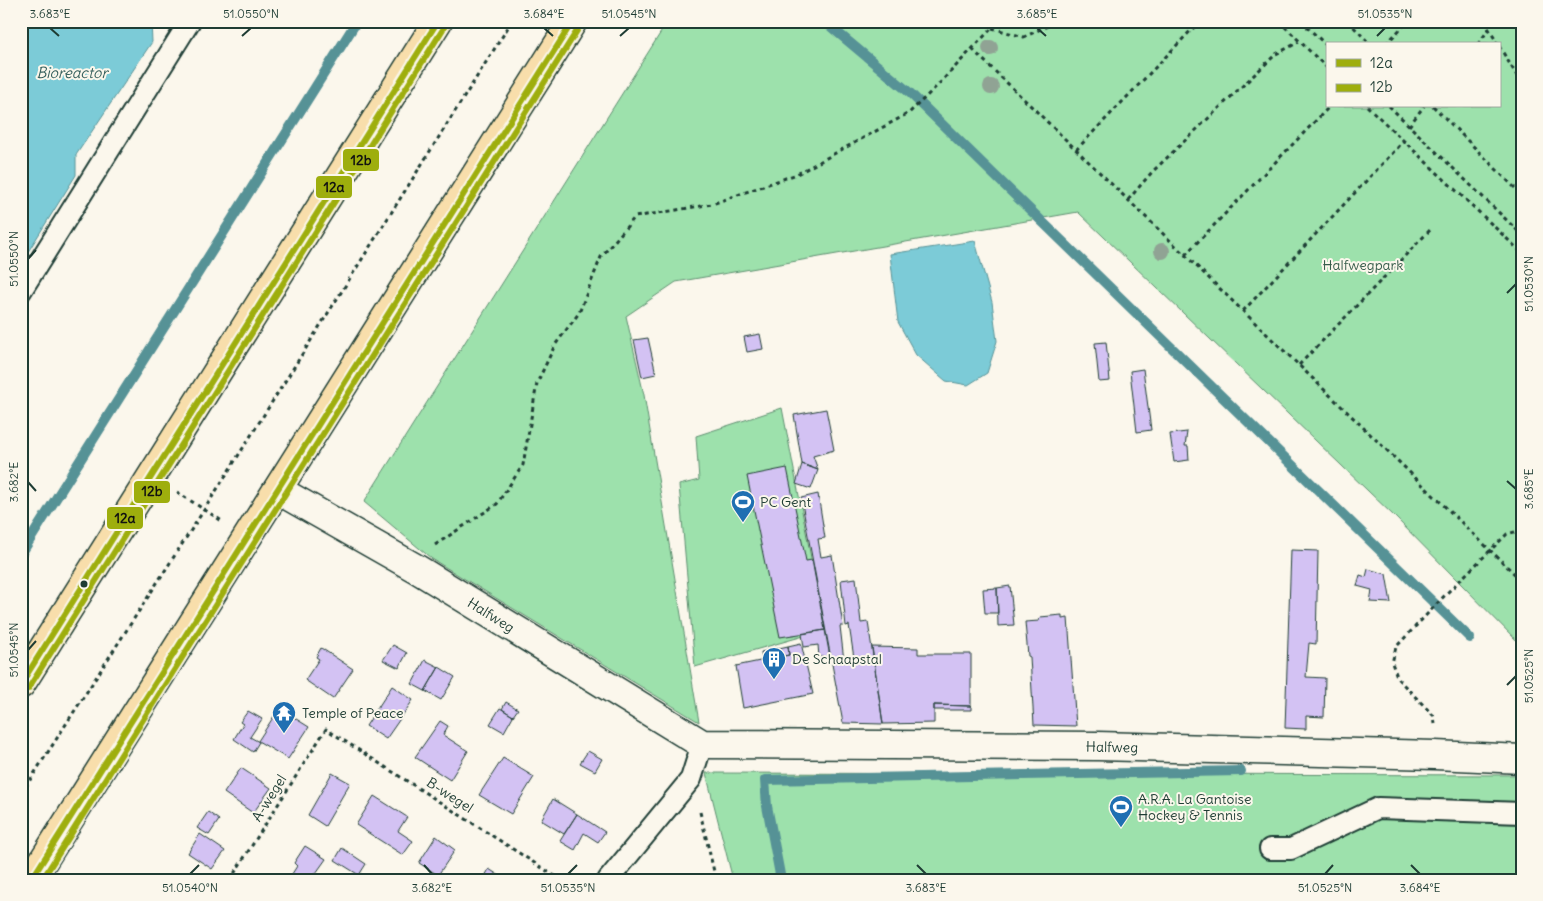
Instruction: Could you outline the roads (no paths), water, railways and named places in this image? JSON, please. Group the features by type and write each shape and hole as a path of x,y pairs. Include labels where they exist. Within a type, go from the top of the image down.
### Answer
{"highway":[{"path":"21,684 438,21"},
{"path":"30,880 573,21"}],"street":[{"name":"Halfweg","path":"278,490 417,569 702,744 1098,746 1522,759"}],"lane":[{"path":"21,291 190,21"},
{"path":"608,880 692,779 702,744"},
{"path":"1270,849 1291,849 1378,808 1522,813"}],"water":[{"name":"Bioreactor","path":"21,21 151,21 152,42 76,155 76,175 21,263"},
{"path":"975,241 992,302 997,341 987,373 968,385 946,381 916,355 898,322 890,254"}],"waterway":[{"path":"21,554 357,21"},
{"path":"824,21 910,93 1470,638"},
{"path":"781,880 767,806 765,780 1241,771"}],"place":[{"name":"PC Gent","path":"743,523"},
{"name":"De Schaapstal","path":"774,680"},
{"name":"Temple of Peace","path":"284,734"},
{"name":"A.R.A. La Gantoise Hockey & Tennis","path":"1121,828"}],"park label":[{"name":"Halfwegpark","path":"1363,265"}]}
